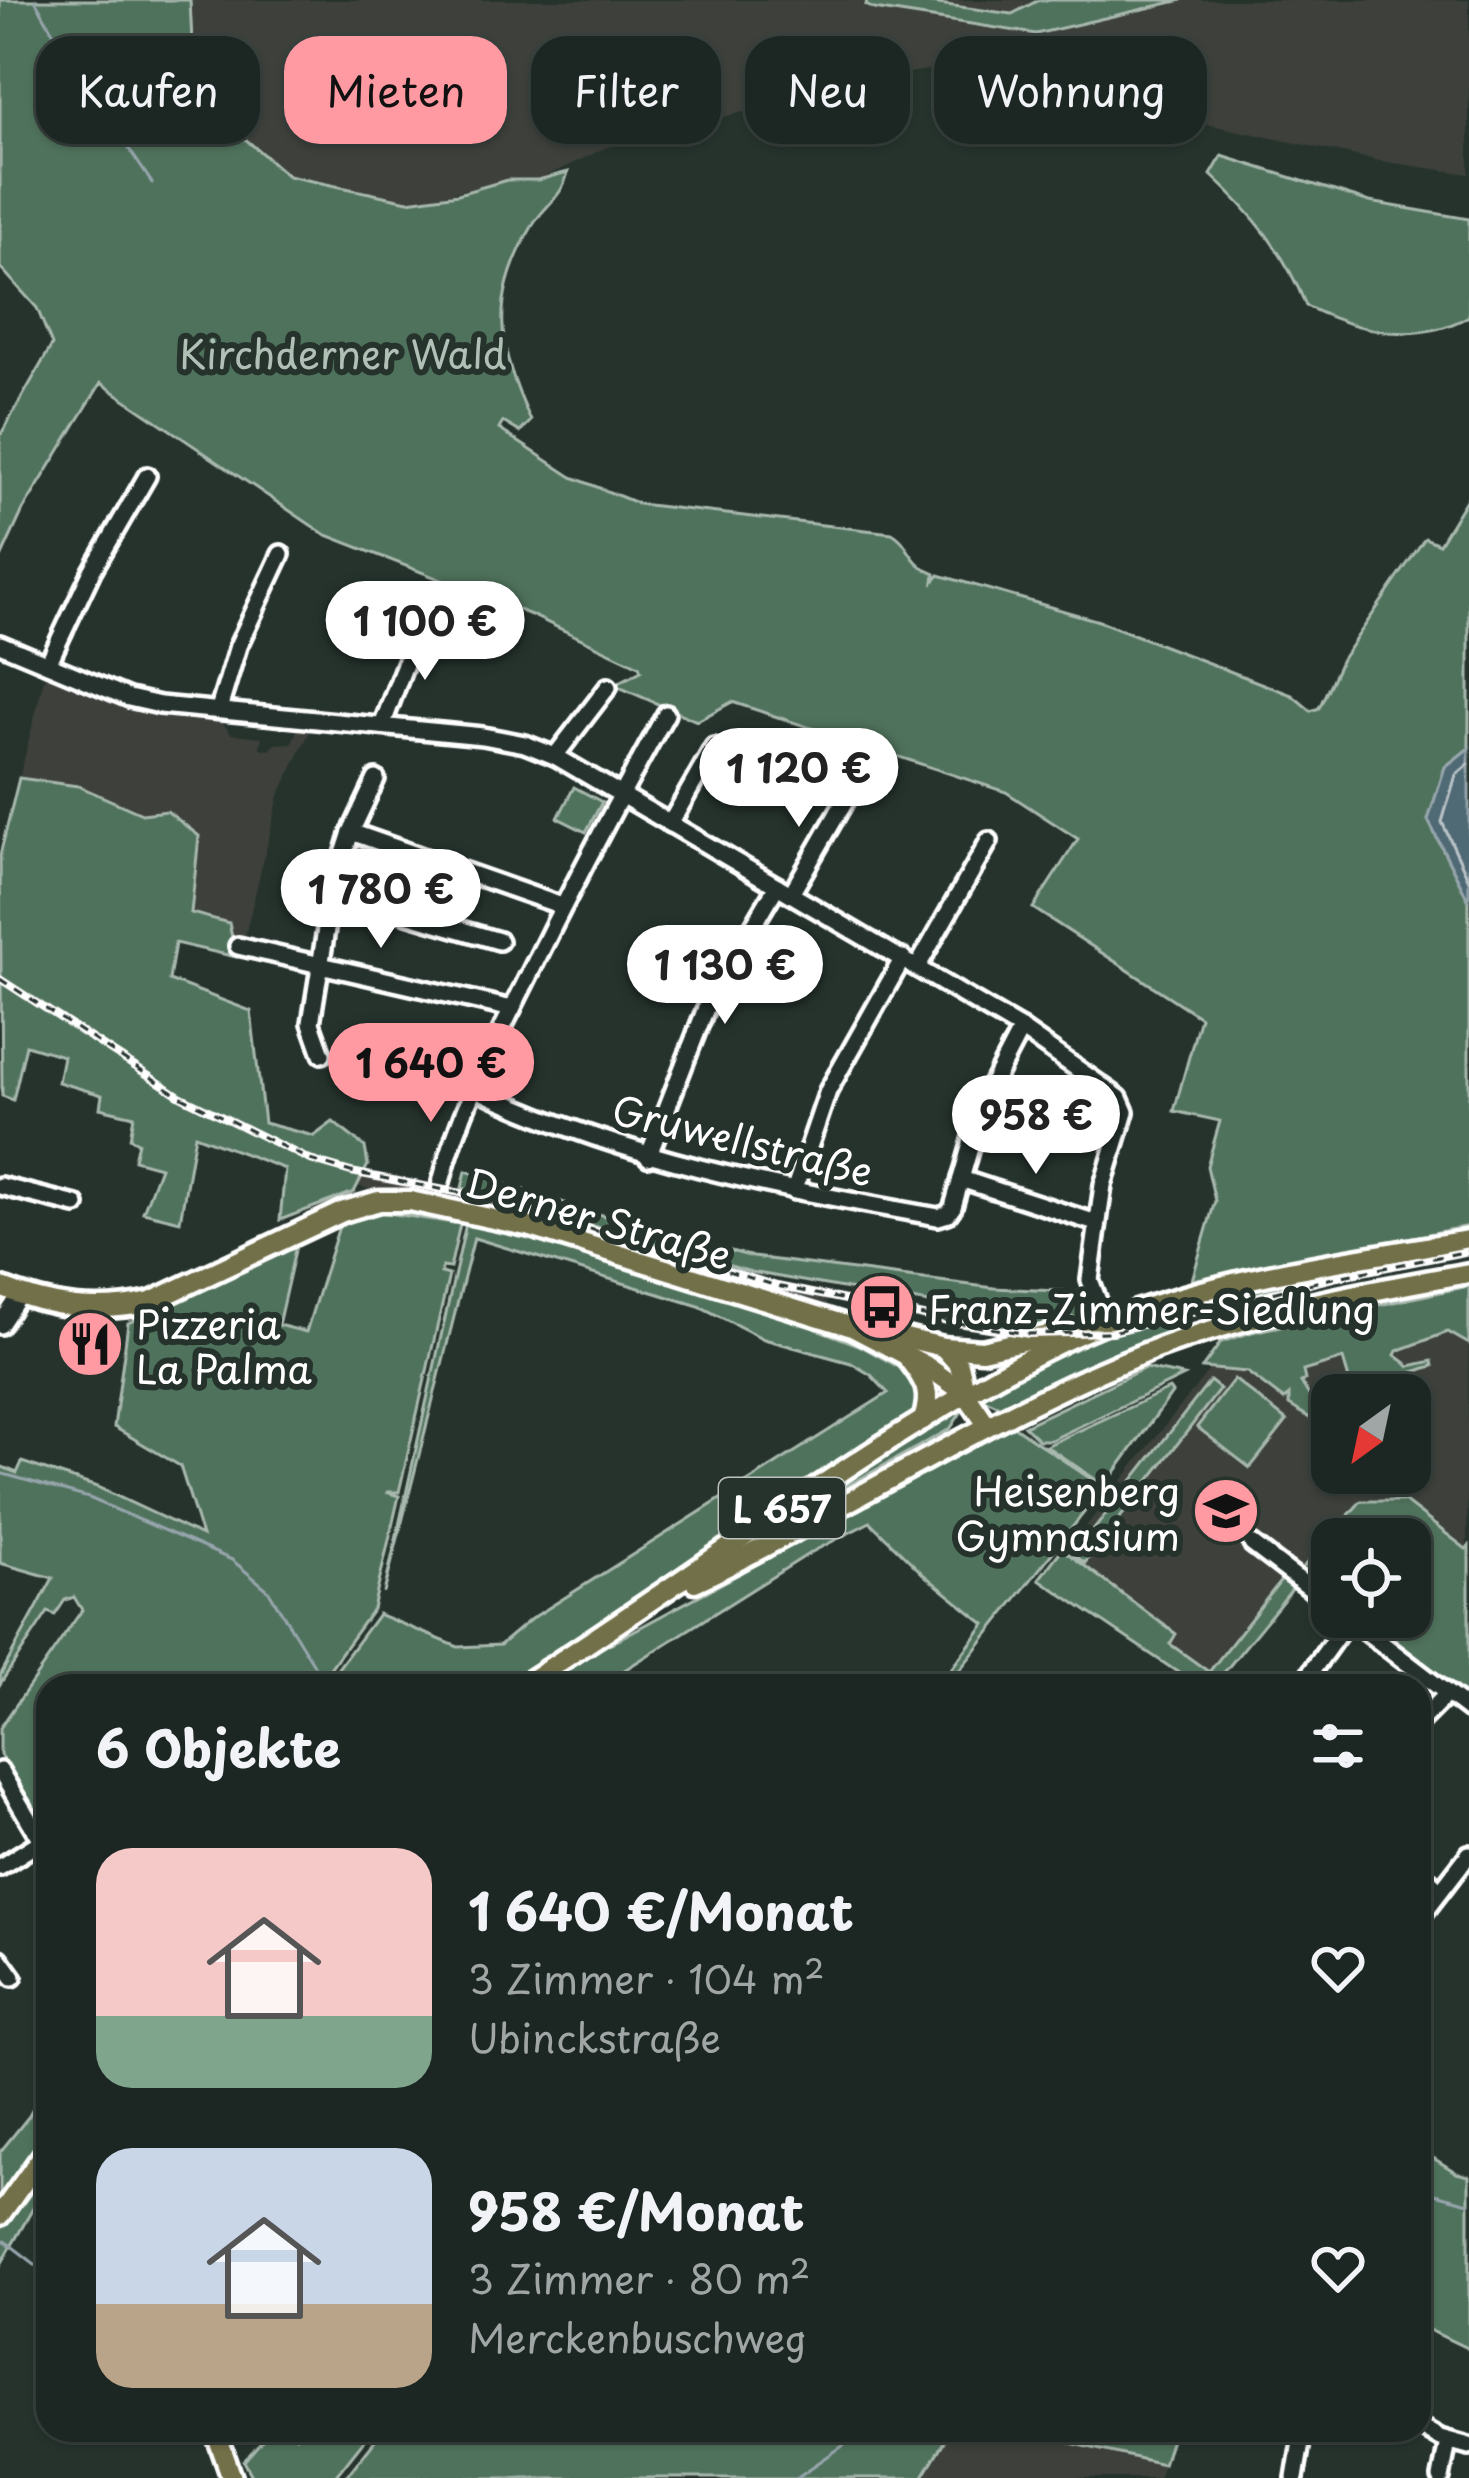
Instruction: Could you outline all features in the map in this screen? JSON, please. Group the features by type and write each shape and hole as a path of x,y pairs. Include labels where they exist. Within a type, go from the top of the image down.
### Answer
{"main road":[{"name":"Derner Straße","path":"0,1287 49,1304 97,1310 151,1302 325,1219 360,1205 393,1200 499,1218 852,1328 903,1353 966,1394"},
{"path":"852,1328 944,1347 1000,1348 1253,1279 1469,1240"},
{"path":"944,1347 964,1375 966,1394 987,1425 1129,1359 1235,1322 1321,1300 1469,1273"},
{"path":"966,1394 1106,1322"},
{"path":"903,1353 928,1388 923,1420"},
{"name":"L 657","path":"541,1674 648,1605 785,1506 966,1394"},
{"name":"L 657","path":"648,1605 987,1425"},
{"path":"0,2215 36,2166"},
{"path":"219,2442 232,2478"}],"street":[{"path":"47,664 146,476"},
{"path":"220,710 238,646 281,554"},
{"path":"382,726 421,622"},
{"path":"0,644 129,698 160,705 524,744 555,756 1021,1029 1123,1104 1124,1120 1096,1222 1090,1280 1106,1322"},
{"path":"555,756 608,687"},
{"path":"441,1181 474,1088 512,1009 619,794 666,714"},
{"path":"670,824 714,747"},
{"path":"322,1054 311,1023 332,892 351,832 376,779"},
{"path":"648,1157 708,1003 850,792"},
{"path":"351,832 562,906"},
{"path":"794,1190 828,1091 989,841"},
{"path":"332,892 499,941"},
{"path":"238,946 512,1009"},
{"name":"Gruwellstraße","path":"474,1088 648,1157 938,1217 953,1207 990,1085 1021,1029"},
{"path":"961,1179 1096,1222"},
{"path":"0,1186 76,1205"},
{"path":"0,1325 20,1295"},
{"path":"1252,1544 1311,1589"},
{"path":"1309,1674 1334,1638"},
{"path":"1374,1638 1422,1674"},
{"path":"1431,1681 1469,1710"},
{"path":"1431,1710 1448,1694"},
{"path":"0,1771 36,1831"},
{"path":"0,1867 36,1850"},
{"path":"1431,1903 1469,1854"},
{"path":"1431,1882 1440,1891"},
{"path":"0,1959 13,1977"},
{"path":"1431,2432 1469,2446"},
{"path":"1441,2478 1448,2441"},
{"path":"1295,2478 1301,2442"}],"shaded area":[{"path":"190,0 1469,0 1469,174 1380,161 1207,124 1207,36 934,36 934,69 910,73 910,36 745,36 745,112 721,118 721,36 531,36 531,144 620,144 538,180 507,180 420,200 391,199 288,176 251,144 260,144 260,36 191,36"},
{"path":"45,675 144,713 222,722 231,734 262,737 260,748 292,743 297,730 310,731 279,796 244,940 185,928 0,855"},
{"path":"0,975 325,1161 367,1173 462,1188 828,1295 825,1310 334,1180"},
{"name":"Heisenberg Gymnasium","path":"1469,1322 1467,1550 1404,1501 1361,1501 1346,1518 1311,1518 1311,1558 1218,1674 1191,1674 1045,1578 1213,1365"},
{"path":"916,2442 1070,2442 1163,2464 1158,2478 887,2478"}],"green space":[{"name":"Kirchderner Wald","path":"0,0 190,0 192,36 36,36 36,144 251,144 288,176 408,201 568,172 558,195 533,225 509,276 504,300 505,346 531,421 520,432 503,422 499,429 572,477 639,504 892,533 919,564 935,574 934,581 939,575 1099,621 1292,695 1311,711 1319,708 1342,659 1425,538 1439,544 1469,495 1469,748 1445,767 1428,820 1469,901 1469,1226 1192,1280 1215,1201 1207,1166 1220,1121 1174,1111 1200,1017 1033,908 1078,839 1006,792 732,702 697,721 614,685 641,671 639,666 531,615 324,534 101,383 23,510 0,560 0,436 52,345 37,308 0,267"},
{"path":"867,0 909,0 1012,14 1039,0 1182,0 1036,34 874,9 866,5"},
{"path":"1222,156 1370,202 1469,219 1469,316 1429,331 1387,332 1306,306 1266,235 1211,175"},
{"path":"19,778 78,786 142,814 167,811 199,836 191,913 229,923 236,957 175,943 169,980 251,1011 264,1123 314,1136 333,1122 365,1147 368,1165 354,1192 280,1220 285,1169 195,1135 180,1221 143,1212 160,1167 134,1160 138,1142 130,1138 134,1116 100,1108 102,1095 58,1082 63,1056 26,1045 13,1100 2,1096 0,855"},
{"path":"574,787 602,802 586,832 558,818"},
{"path":"466,1171 753,1257 994,1288 1079,1292 1081,1317 1046,1328 1001,1328 987,1326 986,1313 751,1272 462,1188"},
{"path":"368,1210 460,1224 450,1268 442,1267 441,1273 449,1275 399,1492 386,1492 399,1496 373,1609 328,1671 332,1674 38,1674 82,1610 74,1597 65,1600 55,1615 48,1612 0,1684 53,1578 0,1563 0,1466 17,1473 22,1462 97,1487 202,1536 180,1466 114,1427 128,1323 296,1246 278,1325 306,1332 340,1223"},
{"path":"467,1219 708,1288 859,1345 915,1376 921,1407 519,1674 334,1674 378,1614 458,1647 500,1645 531,1619 888,1393 851,1363 764,1339 699,1306 474,1238 384,1593"},
{"path":"1402,1259 1176,1315 1181,1332 1146,1343 1004,1408 975,1395 1117,1326 1231,1291"},
{"path":"1469,1286 1469,1344 1448,1332 1397,1351 1395,1355 1410,1366 1432,1361 1433,1366 1407,1374 1347,1374 1343,1359 1303,1371 1301,1382 1311,1397 1310,1418 1289,1405 1289,1395 1284,1400 1247,1372 1202,1368 1221,1342"},
{"path":"1145,1368 1184,1376 1051,1440 1039,1440 1024,1426"},
{"path":"1234,1379 1287,1421 1250,1468 1197,1427"},
{"path":"1210,1381 1220,1389 1085,1563 1074,1555"},
{"path":"1169,1389 1172,1393 1103,1489 1046,1446"},
{"path":"958,1404 964,1408 950,1429 818,1502 773,1536 678,1586"},
{"path":"1013,1426 1091,1479 1101,1491 956,1674 947,1674 985,1624 924,1575 870,1522 810,1553 618,1674 561,1674"},
{"path":"1361,1501 1404,1501 1426,1518 1346,1518"},
{"path":"1431,1522 1466,1549 1469,1546 1469,1698 1387,1638 1431,1638"},
{"path":"1062,1549 1176,1634 1170,1644 1209,1672 1283,1578 1294,1587 1223,1674 1180,1674 1039,1579"},
{"path":"1311,1558 1311,1580 1298,1573"},
{"path":"36,1676 36,1810 0,1755 0,1728"},
{"path":"36,2103 36,2203 0,2266 0,2152"},
{"path":"1431,2157 1469,2176 1469,2349 1431,2331"},
{"path":"261,2442 362,2442 334,2478 253,2478 244,2461"},
{"path":"374,2442 944,2442 922,2478 345,2478"},
{"path":"1070,2442 1170,2442 1163,2464"}],"water":[{"path":"1469,748 1469,901 1428,820 1445,767"}],"waterway":[{"path":"35,0 67,57 152,183"},
{"path":"0,1473 89,1498 232,1560 268,1590 314,1665"},
{"path":"1431,2193 1469,2203"},
{"path":"5,2241 36,2265"},
{"path":"796,2478 848,2442"}],"railway":[{"path":"0,979 180,1096 310,1160 492,1199 777,1286 963,1324 1029,1334 1112,1332 1337,1277 1469,1251"}],"place":[{"name":"Franz-Zimmer-Siedlung","path":"882,1307"},
{"name":"Pizzeria La Palma","path":"90,1344"},
{"name":"Heisenberg Gymnasium","path":"1226,1511"}]}
